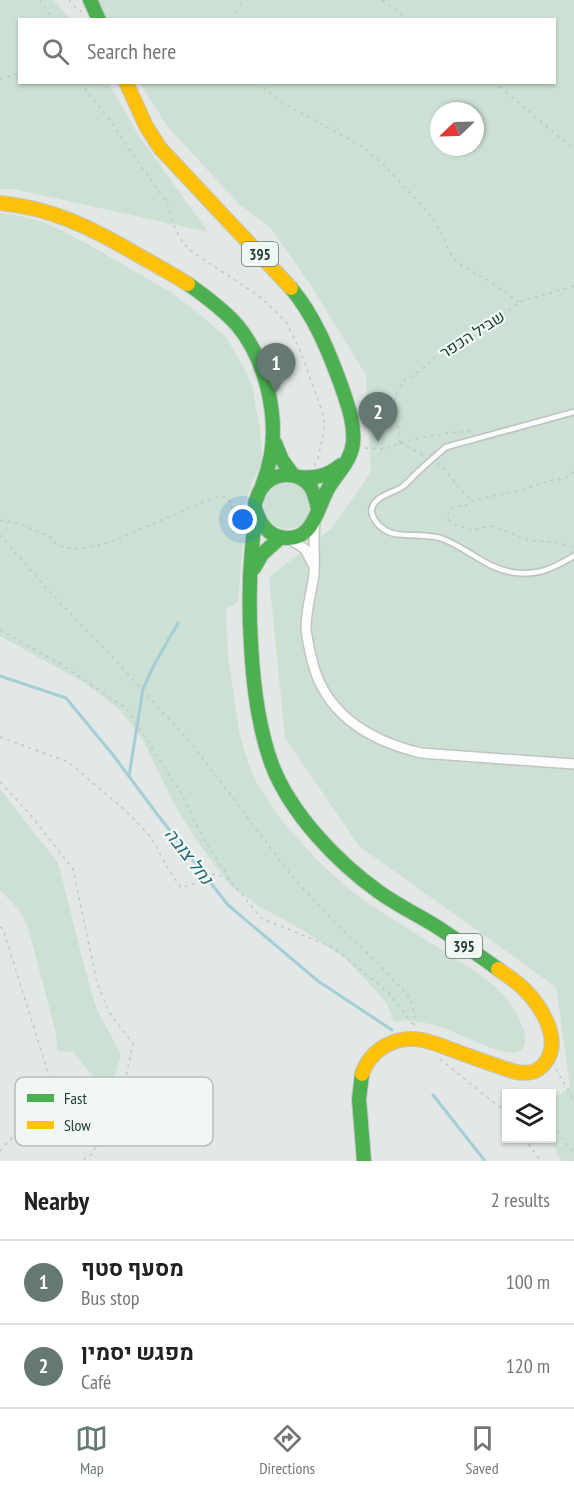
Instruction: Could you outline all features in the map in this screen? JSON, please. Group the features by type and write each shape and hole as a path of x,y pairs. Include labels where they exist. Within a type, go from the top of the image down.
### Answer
{"main road":[{"path":"90,0 98,18"},
{"name":"395","path":"127,84 148,131 163,150 181,172 284,280 312,317 327,346 346,400 352,425 351,452 340,474 328,489 317,515 304,532 297,536 285,537 268,547 258,559 251,581"},
{"path":"0,203 29,206 56,213 90,228 170,273 221,309 237,325 250,342 259,360 266,380 271,412 273,439 270,467 262,486"},
{"path":"273,439 287,470 314,489 318,499 317,515"},
{"path":"262,486 268,480 285,474 324,477 339,467 351,452"},
{"name":"395","path":"262,486 257,494 255,507 250,598 251,647 264,740 274,769 297,809 336,855 369,885 439,928 524,989 537,1005 551,1034 552,1048 549,1058"},
{"path":"255,507 262,525 273,535 285,537"},
{"path":"364,1161 358,1098 360,1081 363,1068 372,1055 384,1046 393,1041 415,1038 519,1073 533,1074 541,1069 549,1058"}],"street":[{"path":"317,515 314,577 308,603 306,627 308,646 320,684 333,705 346,718 359,728 397,747 421,753 574,764"},
{"path":"285,537 299,544 309,555 314,577"}],"lane":[{"path":"574,412 446,447 402,487 376,501 372,508 372,516 381,528 390,533 442,538 483,562 515,573 538,573 574,556"}],"path":[{"path":"40,0 53,18"},
{"path":"235,18 244,0"},
{"path":"382,0 406,18"},
{"path":"0,79 18,74"},
{"path":"82,84 108,118 166,203 183,243 269,304 286,322 300,350 323,414 325,426 318,459 314,466"},
{"path":"260,84 283,103 363,147 383,164 427,211 438,227 452,256 461,265 489,280 519,302"},
{"path":"496,84 574,148"},
{"name":"שביל הכפר","path":"400,443 398,425 392,420 391,412 397,392 403,382 426,366 440,352 467,341 519,302 574,286"},
{"path":"351,452 385,449 400,443 447,433 480,431"},
{"path":"400,443 432,459 445,469 459,487 474,500"},
{"path":"574,472 563,479 474,500 465,506 455,506 448,511 449,520 471,530 493,526 528,540 561,543 574,548"},
{"path":"0,520 20,524 51,537 55,543 65,548 80,549 108,543 213,498 222,496 229,499 233,521 240,524 249,507 255,507"},
{"path":"0,534 48,590 192,744 291,875 410,998 415,1015 414,1026 390,994 334,948 261,918 230,880 203,838 182,795 126,708 59,663 0,630"},
{"path":"0,737 68,762 124,809 151,837 181,888 217,874 230,880"},
{"path":"0,782 29,813 73,868 98,984 110,1012 132,1044 125,1077"},
{"path":"0,927 3,929 49,1077"},
{"path":"436,1056 502,1109"},
{"path":"549,1058 574,1101"},
{"path":"556,1130 574,1153"},
{"path":"0,1151 15,1134"},
{"path":"528,1143 541,1161"},
{"path":"81,1161 93,1154 97,1146"}],"green space":[{"path":"0,0 53,0 70,18 18,18 18,84 110,84 137,133 208,232 13,189 0,189"},
{"path":"96,0 574,0 574,1161 561,1161 553,1143 556,1143 556,1097 570,1087 556,987 359,846 285,738 269,577 332,528 371,472 366,375 314,290 271,228 238,203 167,126 141,84 556,84 556,18 104,18"},
{"path":"0,213 40,221 100,251 172,293 227,339 253,387 262,454 261,466 253,480 243,510 246,523 238,602 226,609 228,655 239,731 254,778 281,820 319,862 350,890 481,975 501,992 516,1012 525,1035 523,1048 518,1052 502,1051 426,1023 394,1021 386,1002 347,960 232,887 195,838 173,802 143,740 120,710 85,683 0,636"},
{"path":"287,483 296,484 303,490 309,497 309,515 303,522 296,528 287,529 278,528 271,522 265,515 264,506 265,497 271,490 278,484"},
{"path":"0,789 58,863 96,1007 121,1055 114,1077 94,1077 73,1052 57,1051 56,1033 28,928 21,912 0,890"}],"waterway":[{"path":"129,776 143,689 178,623"},
{"name":"נחל צובה","path":"0,676 66,698 113,755 228,905 318,981 392,1030"},
{"name":"נחל צובה","path":"433,1095 485,1161"}],"traffic: fast":[{"path":"90,0 98,18"},
{"path":"188,284 220,308 237,325 247,338 262,370 273,422 271,455 262,486"},
{"path":"256,511 262,524 271,533 291,538 300,535 313,522 329,487 347,461 353,443 350,413 331,359 314,322 291,288"},
{"path":"275,443 282,460 293,475"},
{"path":"298,477 321,476 341,465"},
{"path":"318,509 310,486 292,475 271,479 260,491 255,503 250,584 252,659 260,721 272,765 280,783 303,819 347,866 386,897 434,925 498,969"},
{"path":"254,568 262,554 281,537"},
{"path":"362,1074 359,1099 364,1161"}],"traffic: slow":[{"path":"127,84 146,126 160,148 291,288"},
{"path":"0,203 36,209 84,226 188,284"},
{"path":"362,1074 371,1057 385,1046 412,1039 431,1042 516,1072 528,1073 539,1069 550,1054 552,1044 548,1024 531,996 518,983 498,969"}],"place":[{"name":"מסעף סטף","path":"276,393"},
{"name":"מפגש יסמין","path":"378,442"}]}
